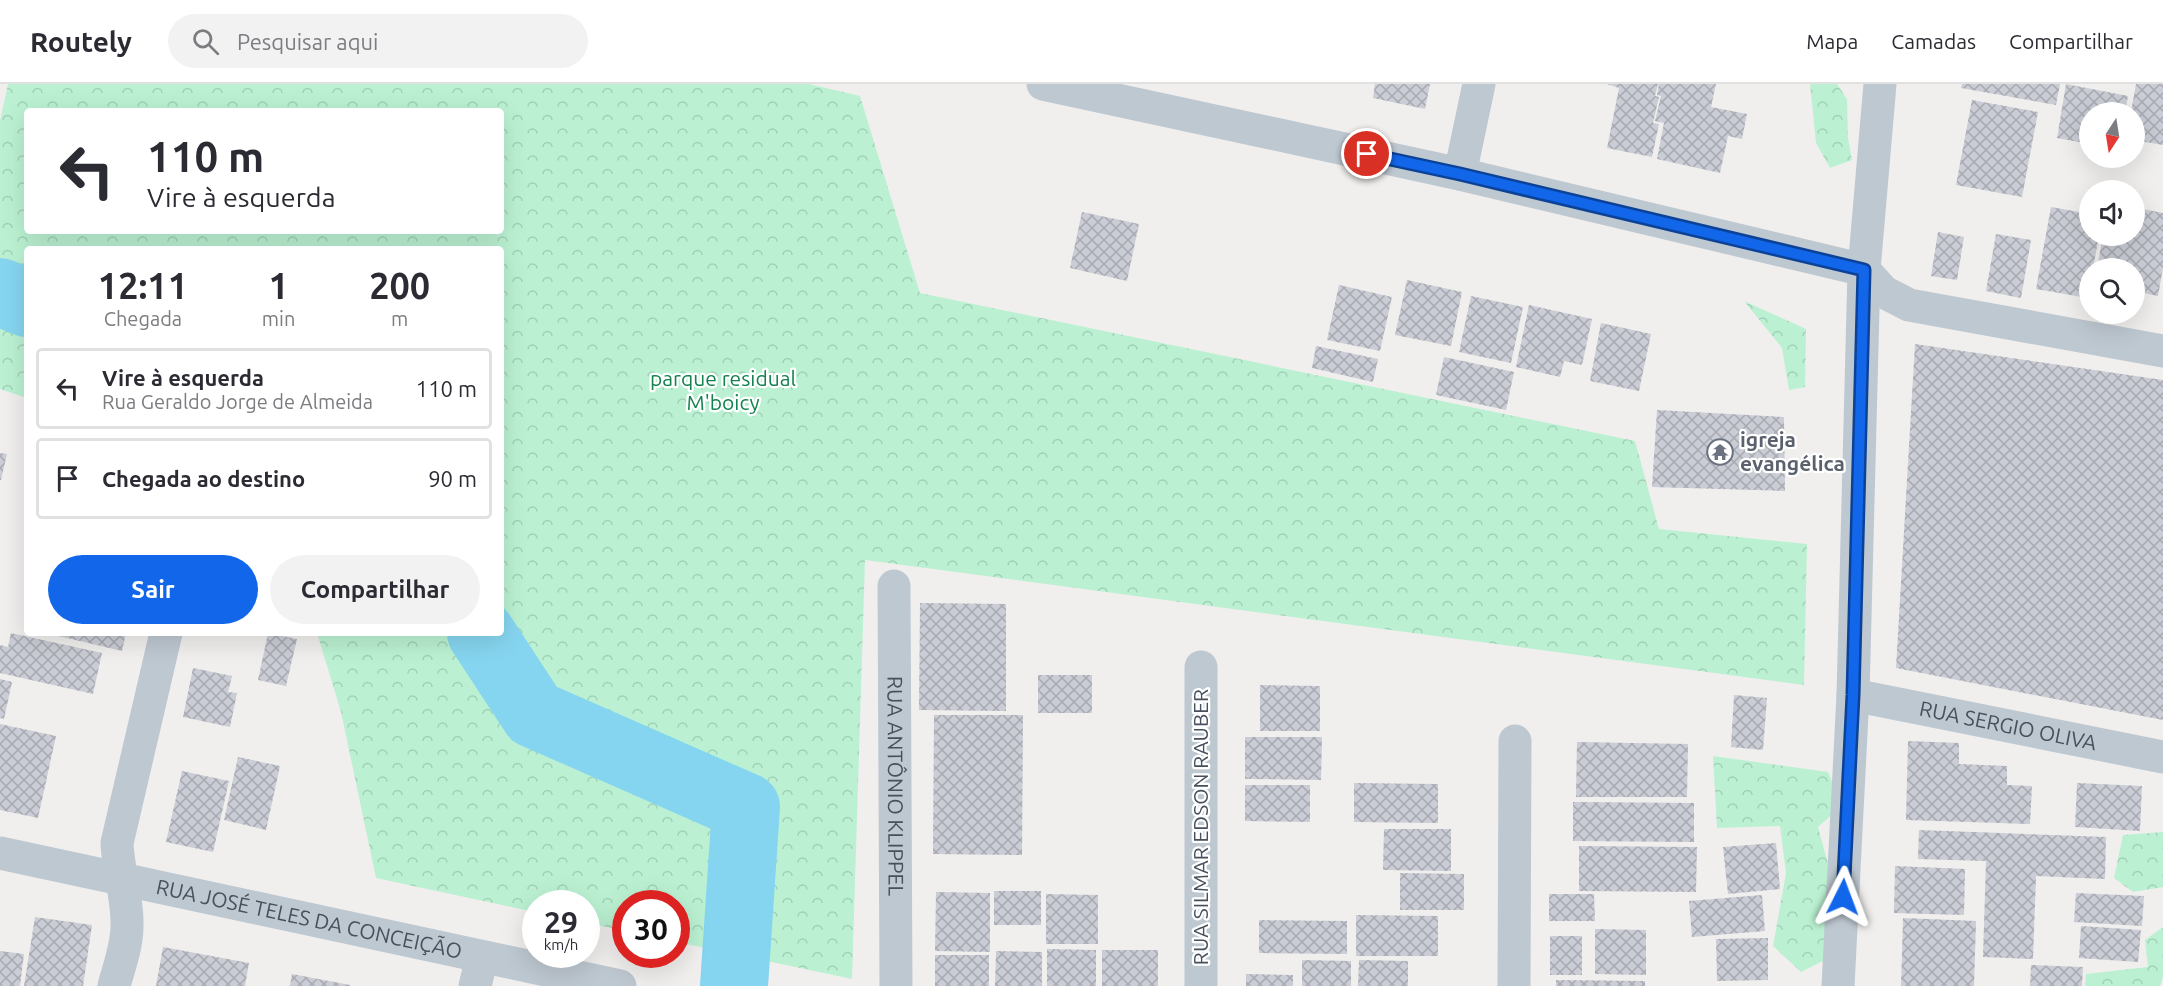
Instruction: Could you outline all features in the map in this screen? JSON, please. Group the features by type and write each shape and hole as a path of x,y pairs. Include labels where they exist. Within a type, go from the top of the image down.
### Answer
{"street":[{"path":"1043,84 1112,91 1864,270 1884,292 1909,305 2163,351"},
{"path":"1460,174 1479,84"},
{"path":"1839,986 1853,695 1864,270 1880,84"},
{"name":"RUA ANTÔNIO KLIPPEL","path":"894,586 896,986"},
{"path":"114,986 127,928 117,843 165,636"},
{"name":"RUA SILMAR EDSON RAUBER","path":"1201,667 1201,986"},
{"name":"RUA SERGIO OLIVA","path":"1853,695 2163,757"},
{"path":"1514,986 1515,741"},
{"name":"RUA JOSÉ TELES DA CONCEIÇÃO","path":"0,853 121,878 478,971 620,986"}],"green space":[{"name":"parque residual M'boicy","path":"8,84 809,84 860,96 920,293 1635,441 1659,529 1807,544 1804,685 865,560 852,979 690,945 690,890 612,890 612,928 600,926 600,890 522,890 522,909 376,878 341,712 318,636 504,636 504,246 24,246 24,397 0,389 0,121"},
{"path":"1810,84 1837,84 1847,99 1848,138 1852,160 1830,168 1816,143"},
{"path":"1744,301 1806,329 1805,387 1789,390 1782,348"},
{"path":"1713,756 1828,772 1842,806 1818,827 1836,893 1827,959 1801,972 1773,946 1786,873 1780,826 1717,828"},
{"path":"2163,832 2163,887 2133,892 2114,878 2123,835"},
{"path":"2163,927 2163,977 2160,986 2085,986 2086,974 2148,967 2145,940"}],"building":[{"path":"1375,84 1430,84 1425,109 1373,98"},
{"path":"1607,84 1658,84 1655,96 1659,97 1653,123 1659,124 1652,157 1607,148 1619,88"},
{"path":"1659,84 1716,84 1711,107 1747,114 1742,139 1728,136 1720,173 1657,159 1664,123 1655,121 1661,96 1657,95"},
{"path":"1962,84 2060,84 2056,105 1961,88"},
{"path":"2066,84 2128,96 2127,102 2079,102 2079,142 2057,138"},
{"path":"2136,84 2163,84 2163,145 2145,142 2145,102 2133,102"},
{"path":"1972,100 2038,112 2022,197 1956,185"},
{"path":"2051,207 2079,212 2079,246 2097,246 2095,258 2079,258 2079,296 2036,289"},
{"path":"2145,209 2163,213 2163,268 2158,296 2145,293 2145,258 2099,258 2101,246 2145,246"},
{"path":"1082,212 1139,224 1127,281 1070,268"},
{"path":"1938,232 1964,237 1957,280 1931,276"},
{"path":"1996,234 2031,240 2021,298 1986,291"},
{"path":"1407,280 1462,292 1451,346 1395,335"},
{"path":"1339,285 1392,297 1380,351 1327,340"},
{"path":"1471,296 1523,307 1511,363 1459,352"},
{"path":"1529,305 1592,319 1582,365 1564,361 1560,377 1516,367"},
{"path":"1601,323 1651,334 1639,391 1590,381"},
{"path":"1915,344 2163,380 2163,720 1896,668"},
{"path":"1316,346 1378,359 1373,382 1312,368"},
{"path":"1444,357 1514,372 1506,410 1436,395"},
{"name":"igreja evangélica","path":"1657,410 1784,417 1785,491 1652,487"},
{"path":"0,453 7,454 1,480 0,480"},
{"path":"920,603 1006,604 1006,711 919,710"},
{"path":"11,633 102,653 93,694 0,673 0,645 8,647"},
{"path":"59,636 125,636 122,651"},
{"path":"267,636 297,639 286,686 258,680"},
{"path":"193,668 232,676 228,692 237,693 230,727 183,717"},
{"path":"1038,675 1092,675 1092,713 1038,713"},
{"path":"0,679 12,682 4,719 0,718"},
{"path":"1260,685 1320,686 1320,731 1260,731"},
{"path":"1734,695 1767,698 1763,750 1731,747"},
{"path":"934,715 1023,715 1022,855 933,854"},
{"path":"0,724 56,736 38,818 0,810"},
{"path":"1245,737 1322,737 1321,780 1245,779"},
{"path":"1908,741 1959,743 1959,764 2007,766 2007,785 2032,786 2030,824 1906,820"},
{"path":"1577,742 1688,744 1687,797 1576,797"},
{"path":"238,757 280,766 266,830 224,820"},
{"path":"182,771 229,781 213,852 166,842"},
{"path":"1354,783 1438,784 1438,823 1354,822"},
{"path":"2077,783 2142,786 2140,831 2075,827"},
{"path":"1245,785 1310,785 1310,822 1245,821"},
{"path":"1573,802 1694,803 1694,842 1573,841"},
{"path":"1384,829 1451,829 1451,871 1383,870"},
{"path":"1919,830 2106,837 2105,879 2036,876 2033,959 1983,957 1986,861 1918,859"},
{"path":"1776,843 1780,889 1728,894 1723,847"},
{"path":"1579,846 1697,847 1696,892 1579,891"},
{"path":"1895,866 1965,869 1964,915 1894,913"},
{"path":"1400,873 1464,874 1464,910 1400,910"},
{"path":"994,891 1041,891 1041,925 994,925"},
{"path":"936,892 990,893 990,952 935,951"},
{"path":"2076,893 2144,896 2142,926 2074,922"},
{"path":"1046,894 1098,895 1098,944 1046,944"},
{"path":"1549,894 1594,894 1595,921 1549,921"},
{"path":"1762,895 1765,931 1692,937 1689,901"},
{"path":"1356,915 1438,916 1438,956 1356,956"},
{"path":"35,917 92,925 83,986 24,986"},
{"path":"1903,918 1976,921 1974,986 1901,986"},
{"path":"1259,920 1347,921 1347,954 1259,953"},
{"path":"2081,926 2141,930 2138,962 2079,958"},
{"path":"1595,929 1646,930 1646,975 1595,974"},
{"path":"1550,936 1582,936 1582,975 1550,975"},
{"path":"1768,938 1768,980 1717,981 1716,939"},
{"path":"163,947 249,963 245,986 156,986"},
{"path":"1047,949 1096,950 1096,986 1047,986"},
{"path":"1102,950 1158,950 1158,986 1102,986"},
{"path":"0,951 24,954 20,986 0,986"},
{"path":"996,951 1042,952 1042,986 995,986"},
{"path":"935,955 989,955 989,986 935,986"},
{"path":"1302,960 1351,961 1351,986 1302,986"},
{"path":"1359,960 1408,961 1408,986 1358,986"},
{"path":"2031,965 2083,967 2082,986 2030,986"},
{"path":"292,974 350,985 350,986 290,986"},
{"path":"1246,974 1293,975 1293,986 1246,986"},
{"path":"1556,980 1645,981 1645,986 1556,986"}],"waterway":[{"path":"0,292 24,302"},
{"path":"483,636 534,714 746,807 734,986"}],"place":[{"name":"igreja evangélica","path":"1720,452"}],"route":[{"path":"1367,154 1864,270 1853,695 1843,897"}]}
